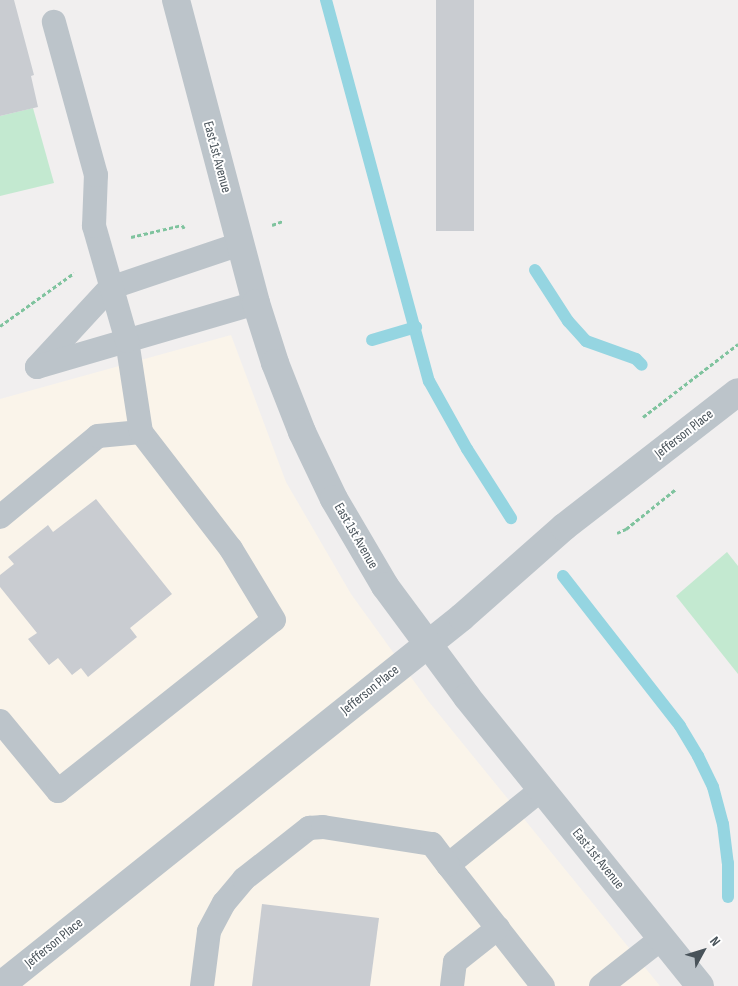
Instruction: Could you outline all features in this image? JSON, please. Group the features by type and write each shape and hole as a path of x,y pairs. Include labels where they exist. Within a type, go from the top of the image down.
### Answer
{"street":[{"name":"East 1st Avenue","path":"176,0 256,303 302,432 334,499 385,586 467,697 700,986"},
{"name":"Jefferson Place","path":"0,986 428,644 564,527 738,392"}],"lane":[{"path":"0,721 58,791 274,620 231,549 141,432 127,341 110,288 94,226 96,175 54,22"},
{"path":"240,244 110,288 37,368 256,303"},
{"path":"0,517 98,436 141,432"},
{"path":"448,865 542,789"},
{"path":"202,986 209,932 224,903 244,879 309,828 323,827 432,844 543,986"},
{"path":"452,986 455,962 498,928"},
{"path":"601,986 662,938"}],"path":[{"path":"0,326 77,271"}],"shaded area":[{"path":"231,335 286,482 351,594 429,702 660,986 16,986 0,966 0,399"}],"green space":[{"path":"33,108 54,183 0,196 0,116"},
{"path":"727,552 738,566 738,674 676,596"}],"building":[{"path":"0,0 14,0 34,75 31,76 38,107 0,116"},
{"path":"436,0 474,0 474,231 436,231"},
{"path":"96,499 172,594 130,628 137,637 88,677 81,668 72,675 58,658 49,665 28,639 37,633 0,587 0,575 14,564 8,557 48,525 53,532"},
{"path":"262,904 379,918 370,986 252,986"}],"waterway":[{"path":"326,0 429,381 467,449 511,518"},
{"path":"535,270 568,321 586,341 636,359 642,365"},
{"path":"372,340 416,327"},
{"path":"563,576 680,726 698,756 713,787 723,824 728,863 728,897"}]}
